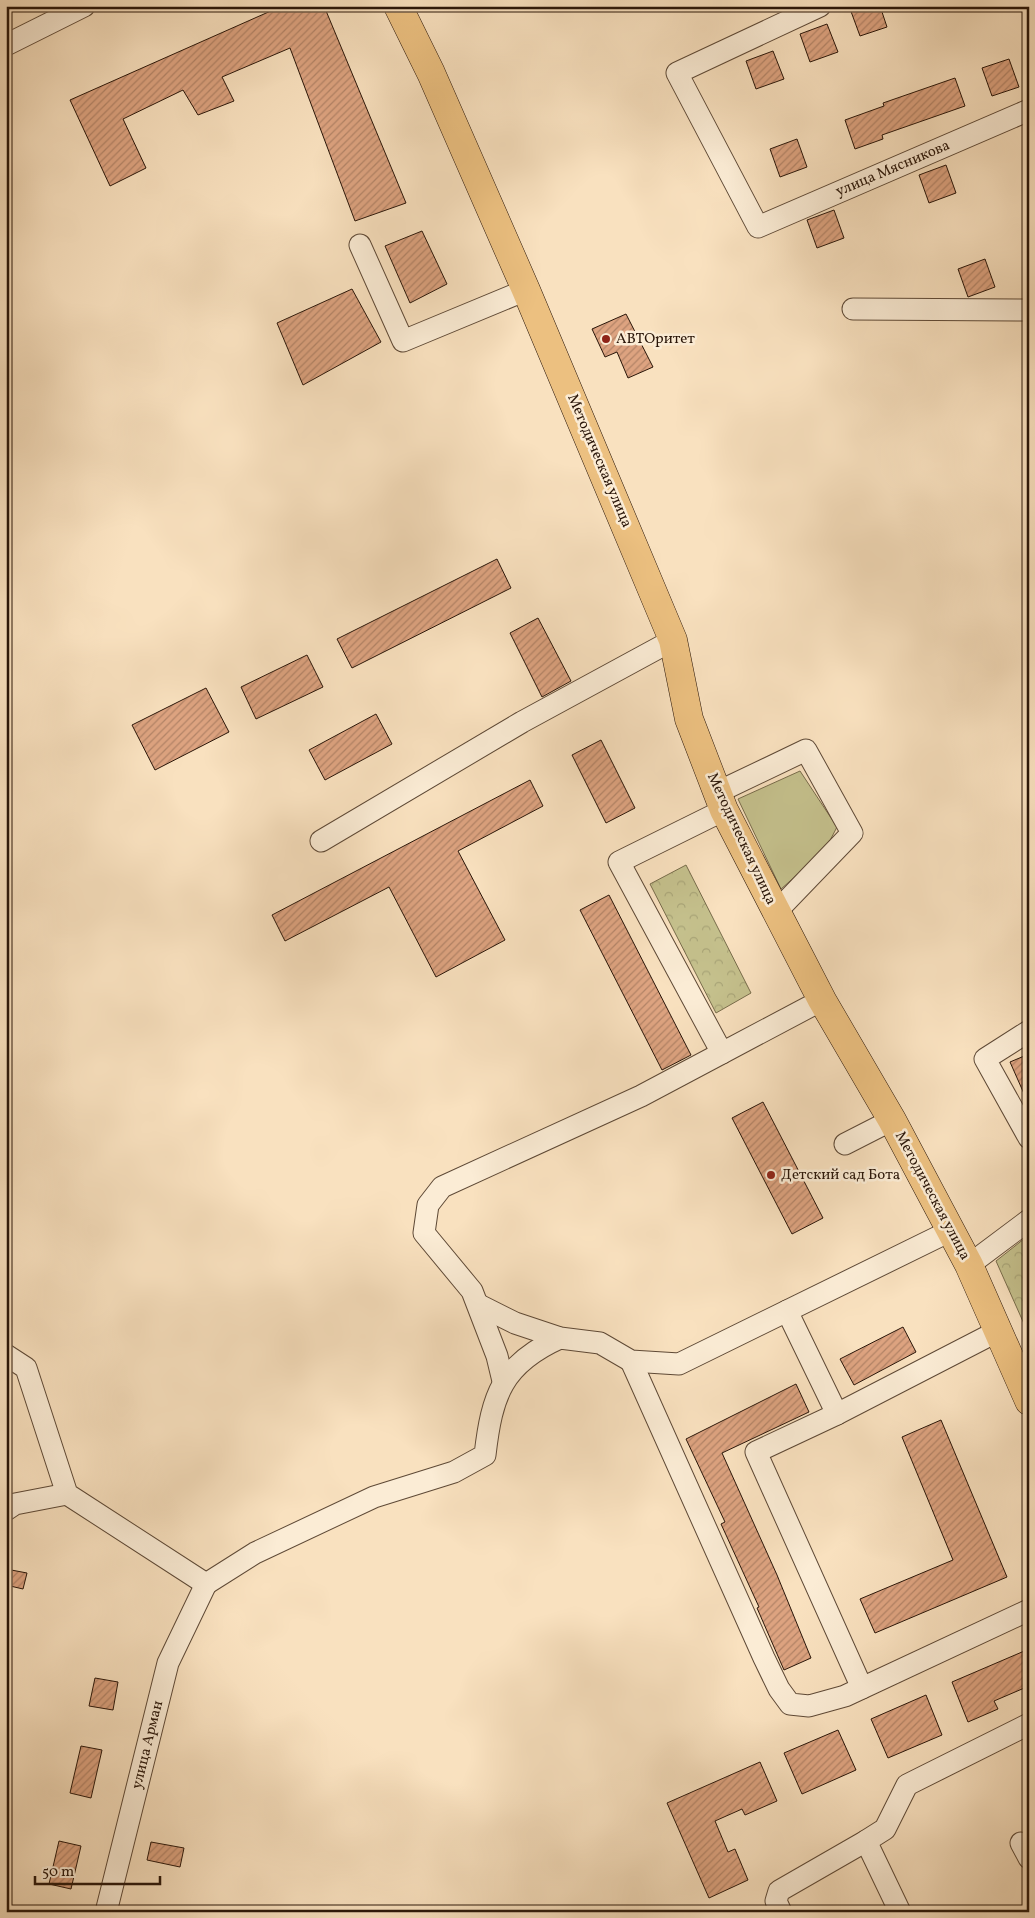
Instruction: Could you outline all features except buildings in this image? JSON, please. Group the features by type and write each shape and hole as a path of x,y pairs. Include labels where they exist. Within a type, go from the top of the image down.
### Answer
{"main road":[{"name":"Методическая улица","path":"398,6 431,73 526,290 673,640 689,719 720,801 775,912 822,1000 892,1120 969,1265 1029,1402"}],"street":[{"path":"6,45 84,6"},
{"name":"улица Мясникова","path":"820,6 677,73 758,228 1029,110"},
{"path":"360,246 403,341 526,290"},
{"path":"853,309 1029,310"},
{"path":"321,841 522,722 673,640"},
{"path":"722,1053 619,862 806,750 852,833 775,912"},
{"path":"503,1381 479,1305 472,1291 424,1233 428,1206 442,1187 641,1096 822,1000"},
{"path":"1029,1031 985,1059 1029,1138"},
{"path":"845,1144 892,1120"},
{"path":"969,1265 1029,1220"},
{"path":"479,1305 515,1323 560,1338 600,1343 631,1362 679,1364 950,1231"},
{"path":"787,1311 837,1414"},
{"path":"862,1688 756,1452 837,1414 998,1331"},
{"path":"6,1355 26,1368 67,1494 206,1584 255,1553 374,1497 454,1472 485,1455 489,1424 503,1381 521,1361 543,1346 560,1338"},
{"path":"631,1362 779,1689 790,1704 809,1706 845,1696 1029,1610"},
{"path":"6,1510 15,1504 67,1494"},
{"name":"улица Арман","path":"106,1912 168,1663 206,1584"},
{"path":"781,1912 776,1901 779,1891 885,1829 907,1785 1029,1724"},
{"path":"866,1841 900,1912"}],"green space":[{"path":"800,771 837,827 825,850 781,889 738,799"},
{"path":"686,865 751,993 716,1013 650,884"},
{"path":"1029,1235 1029,1335 996,1261"}],"place":[{"name":"АВТОритет","path":"606,339"},
{"name":"Детский сад Бота","path":"771,1175"}]}
